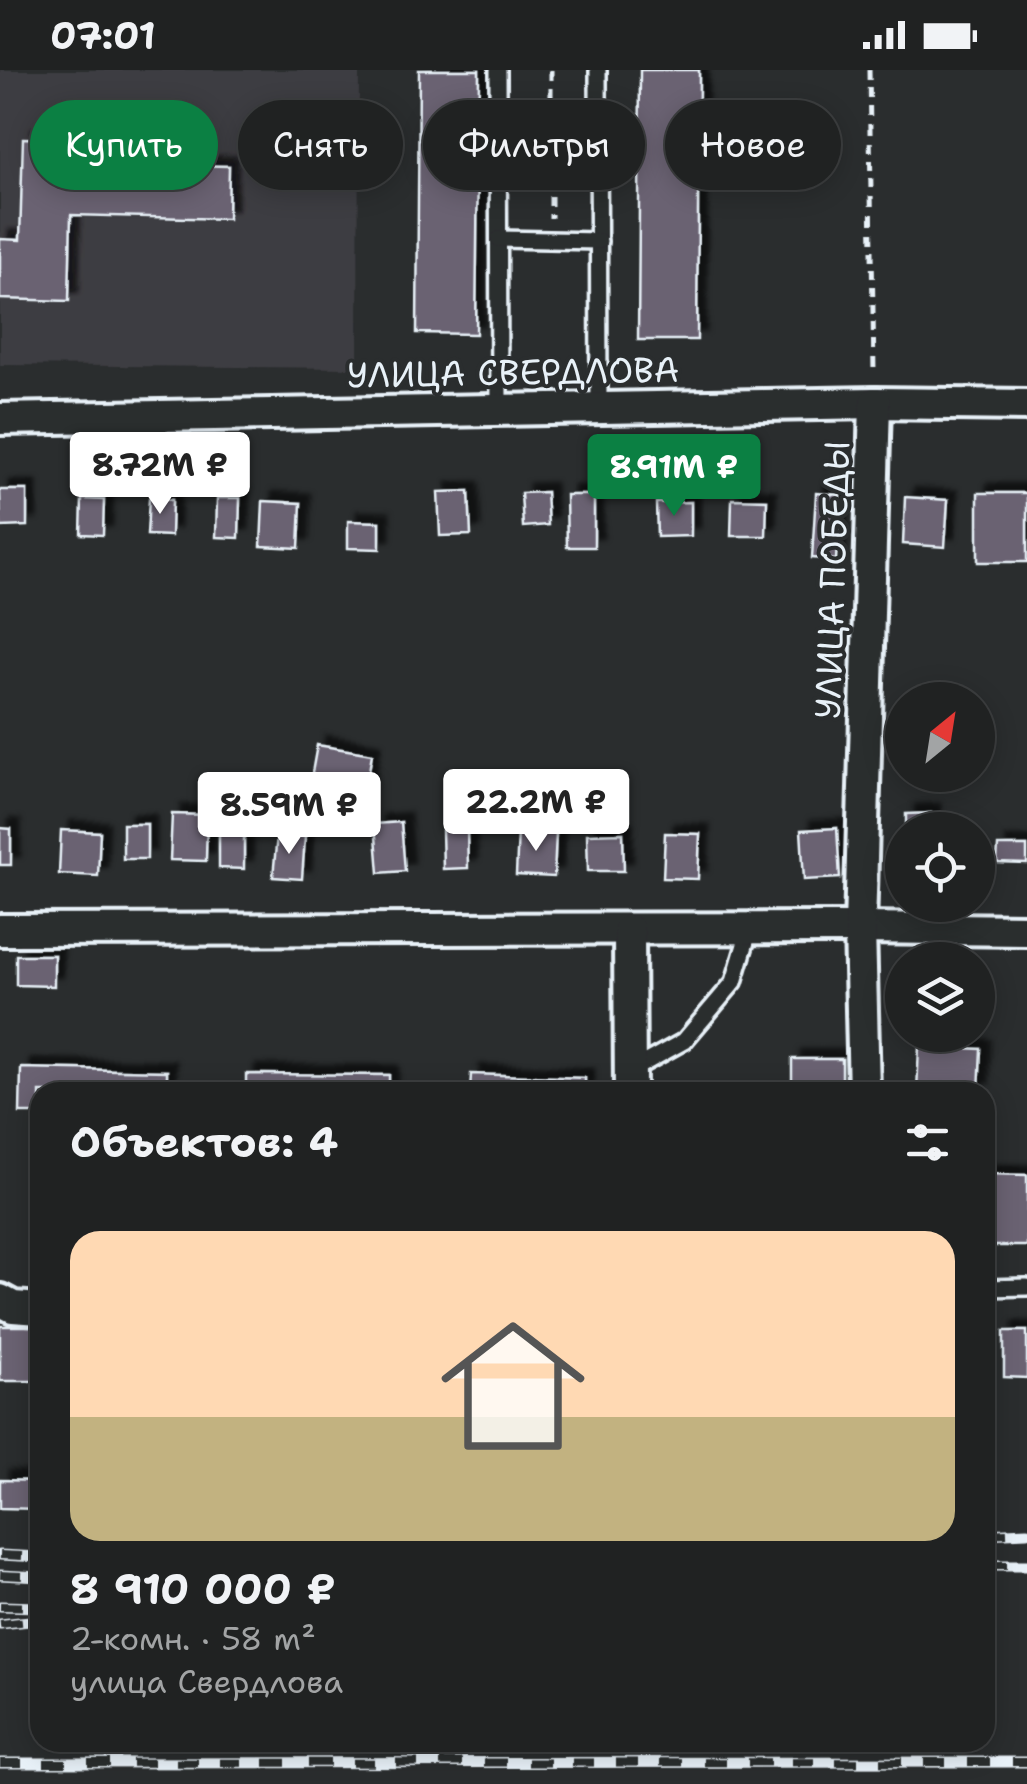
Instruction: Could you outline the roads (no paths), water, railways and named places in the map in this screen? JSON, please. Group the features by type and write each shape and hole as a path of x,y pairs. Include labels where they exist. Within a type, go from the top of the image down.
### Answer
{"street":[{"name":"УЛИЦА СВЕРДЛОВА","path":"0,419 875,404 1027,405"},
{"name":"УЛИЦА ПОБЕДЫ","path":"864,1082 860,928 875,404"},
{"path":"0,930 1027,930"},
{"path":"630,930 630,1082"},
{"path":"0,1300 14,1307 30,1308"}],"lane":[{"path":"498,70 499,410"},
{"path":"598,70 600,408"},
{"path":"499,239 599,240"},
{"path":"630,1082 684,1042 734,982 750,928"},
{"path":"995,1288 1027,1287"}],"railway":[{"path":"995,1534 1027,1532"},
{"path":"0,1555 30,1556"},
{"path":"995,1565 1027,1565"},
{"path":"0,1575 30,1576"},
{"path":"0,1606 30,1607"},
{"path":"0,1624 30,1621"},
{"path":"0,1763 1027,1762"}]}
